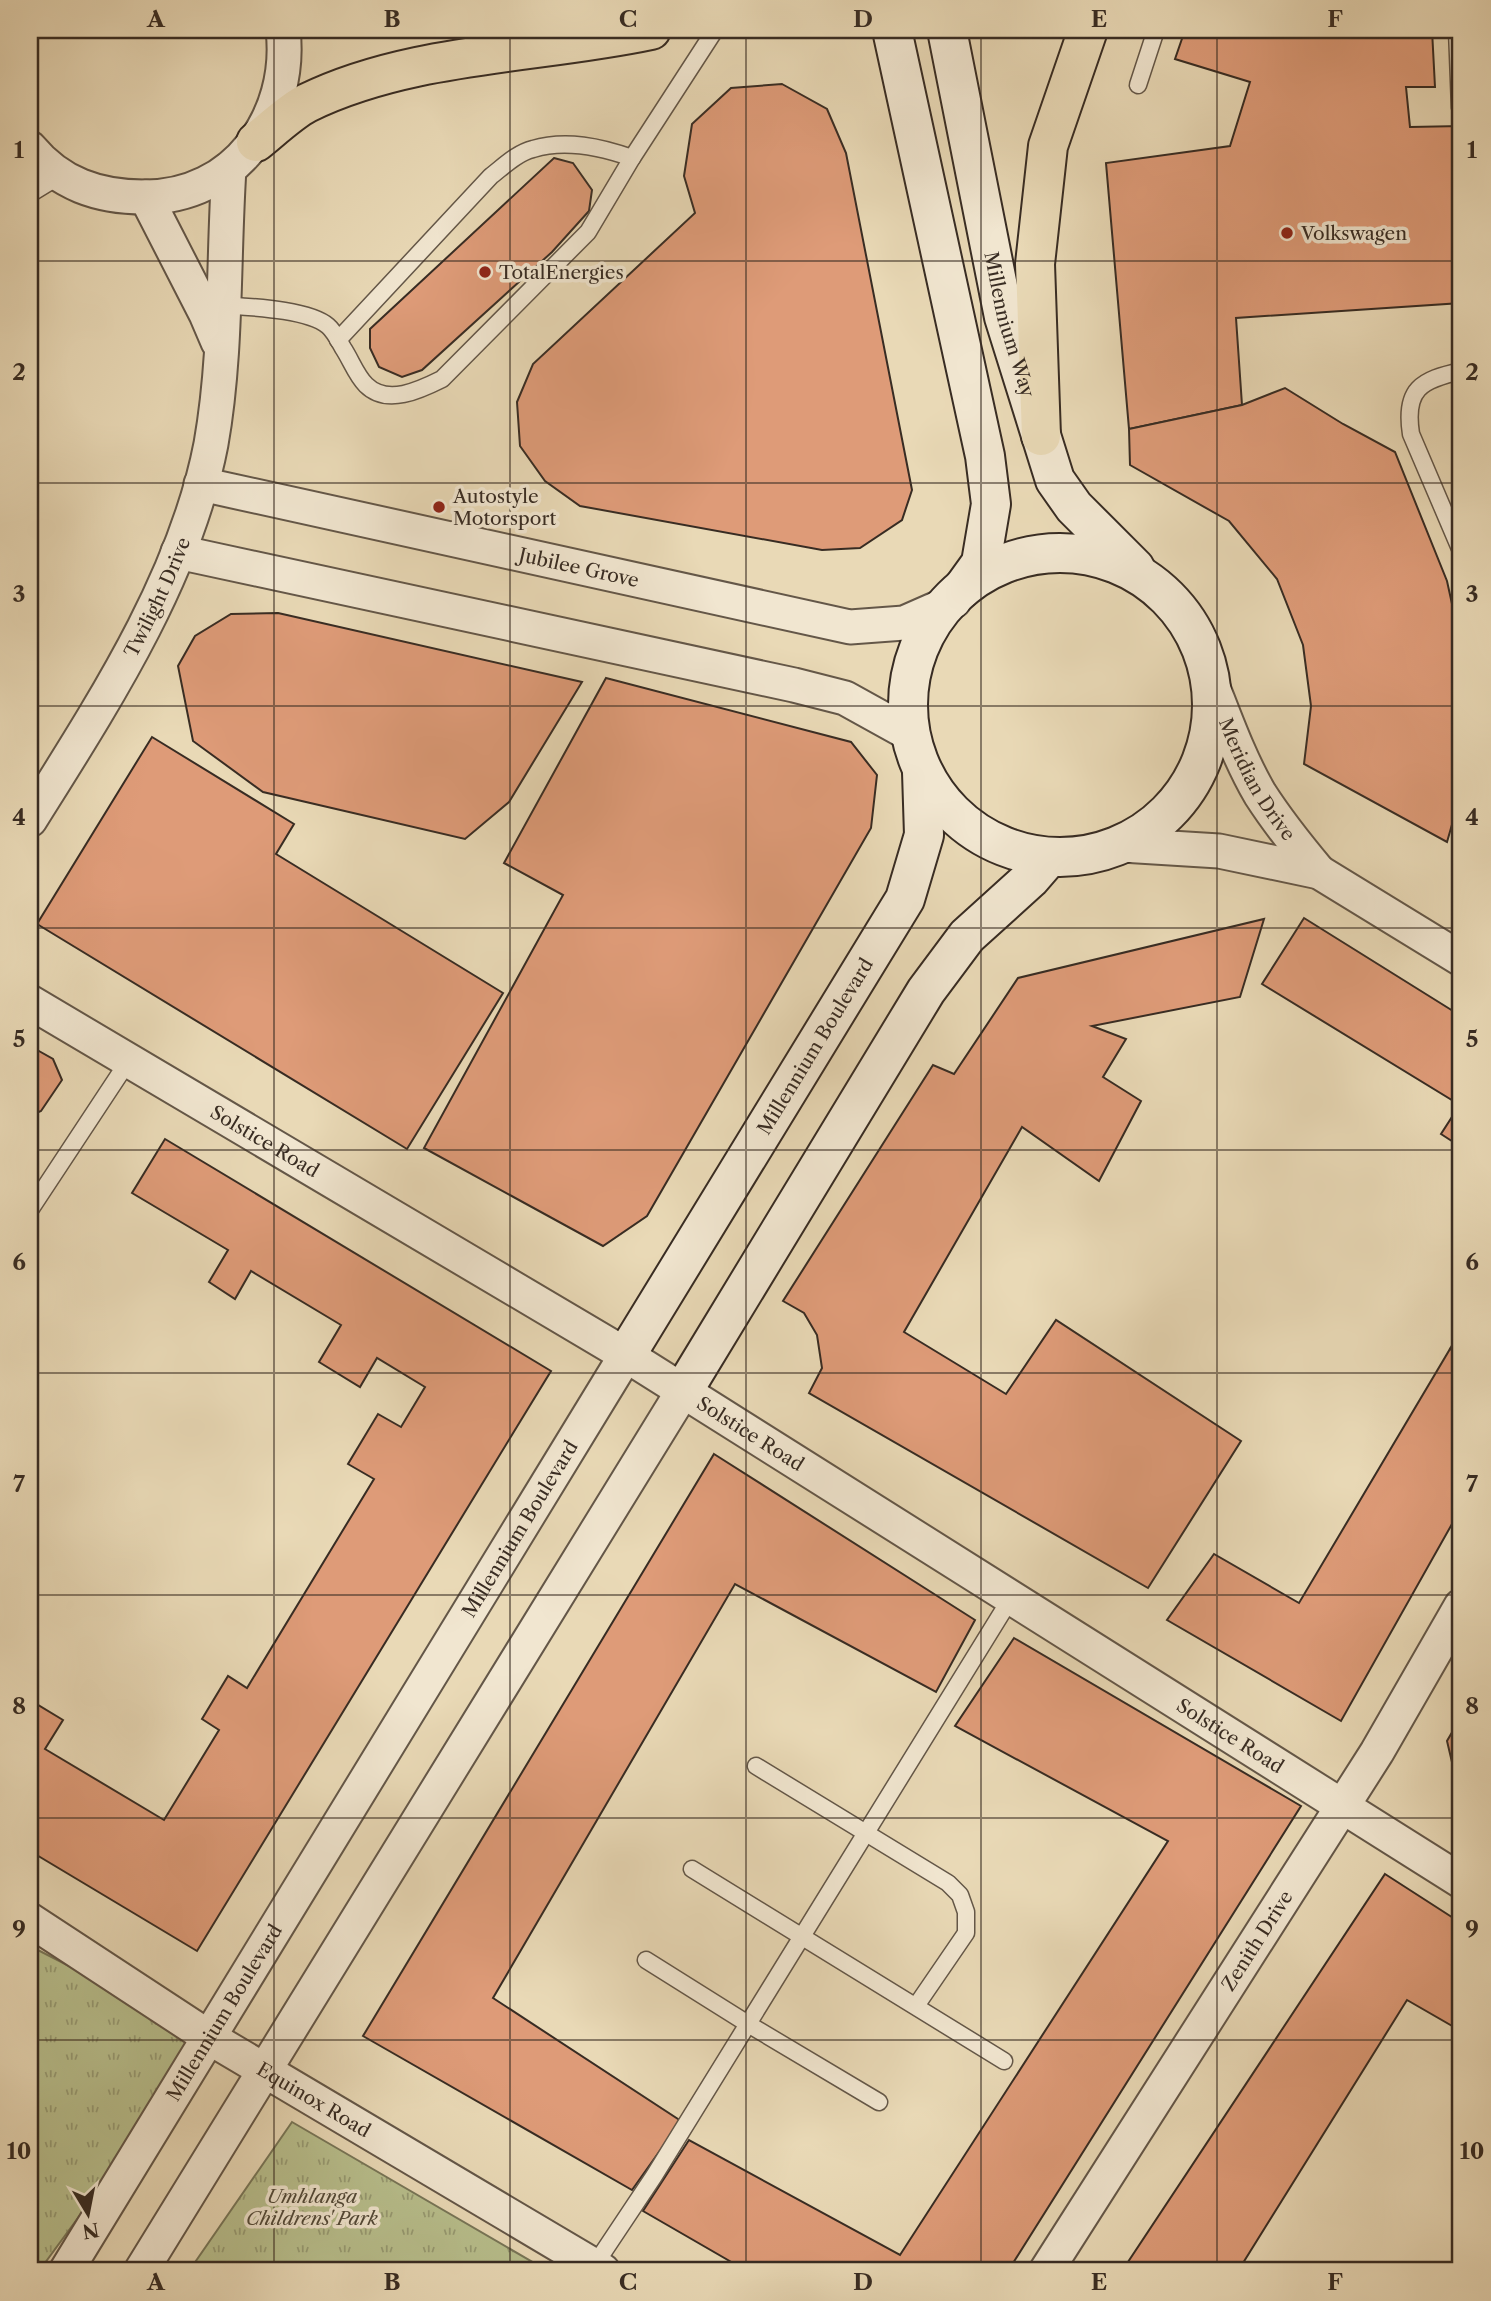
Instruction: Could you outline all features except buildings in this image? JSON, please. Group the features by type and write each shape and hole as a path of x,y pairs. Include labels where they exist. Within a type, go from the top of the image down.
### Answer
{"highway":[{"path":"256,142 304,105 377,78 438,64 651,30"},
{"path":"1041,436 1035,264 1048,146 1088,30"}],"street":[{"path":"30,148 61,175 79,186 110,196 162,197 202,185 229,169 256,142 267,125 282,86 285,63 283,30"},
{"path":"892,30 985,456 991,504 981,563 959,594"},
{"name":"Millennium Way","path":"947,30 1004,317 1055,480 1074,507 1149,582"},
{"name":"Twilight Drive","path":"30,820 83,736 145,627 178,552 201,484 211,443 221,351 229,169"},
{"name":"Twilight Drive","path":"146,197 206,314 221,351"},
{"name":"Jubilee Grove","path":"201,484 850,627 904,623 959,594"},
{"path":"178,552 794,685 845,698 909,734"},
{"name":"Millennium Boulevard","path":"1069,554 1097,558 1124,567 1149,582 1171,602 1189,625 1202,651 1210,680 1212,706 1210,732 1203,757 1192,781 1177,803 1158,821 1122,845 1049,857 1021,852 981,835 946,808 922,772 909,734 908,691 918,649 939,612 959,594 986,572 1013,561 1069,554"},
{"name":"Meridian Drive","path":"1210,680 1238,750 1260,792 1285,831 1319,872"},
{"name":"Millennium Boulevard","path":"66,2271 905,899 924,835 922,772"},
{"name":"Meridian Drive","path":"1122,845 1219,851 1319,872 1461,959"},
{"path":"141,2271 926,991 967,936 1030,879 1049,857"},
{"name":"Solstice Road","path":"30,1002 626,1354 1461,1881"},
{"name":"Zenith Drive","path":"1046,2271 1377,1752 1461,1606"},
{"name":"Equinox Road","path":"30,1920 210,2038 598,2268"}],"lane":[{"path":"222,305 300,314 328,326 356,372 367,386 379,394 408,393 442,379 588,232 632,158 715,30"},
{"path":"1139,85 1156,30"},
{"path":"1457,30 1460,108"},
{"path":"338,340 491,176 520,154 547,146 575,145 602,147 632,158"},
{"path":"30,194 61,175"},
{"path":"1461,371 1433,378 1420,386 1412,398 1408,414 1411,434 1461,551"},
{"path":"30,1210 129,1060"},
{"path":"598,2268 1011,1598"},
{"path":"756,1766 948,1883 960,1895 966,1912 966,1933 916,2007"},
{"path":"692,1870 1004,2061"},
{"path":"646,1960 879,2102"}],"green space":[{"path":"30,1946 210,2038 39,2271 30,2271"},
{"name":"Umhlanga Childrens' Park","path":"292,2122 548,2271 189,2271"}],"place":[{"name":"Volkswagen","path":"1287,233"},
{"name":"TotalEnergies","path":"485,272"},
{"name":"Autostyle Motorsport","path":"439,507"}]}
